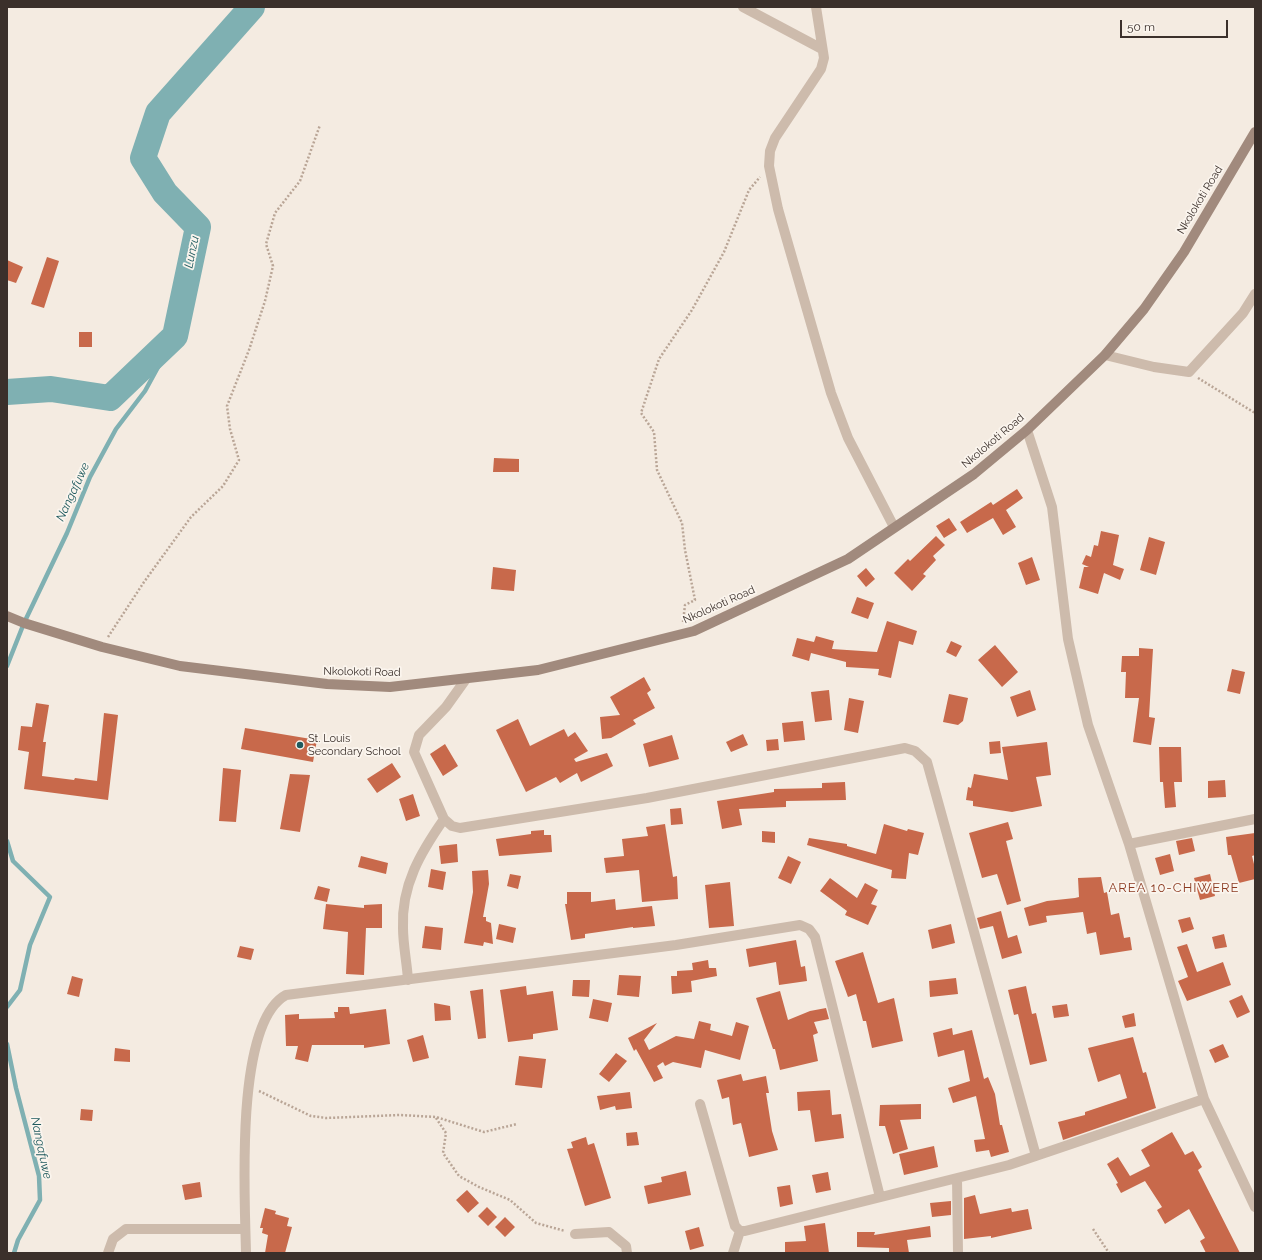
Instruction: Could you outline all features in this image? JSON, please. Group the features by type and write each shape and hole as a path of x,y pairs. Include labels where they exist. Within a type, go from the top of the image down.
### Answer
{"main road":[{"name":"Nkolokoti Road","path":"7,616 24,623 102,647 180,666 327,684 390,687 538,670 694,631 848,559 974,474 1027,430 1105,355 1144,309 1184,252 1255,132"}],"street":[{"path":"743,7 822,48"},
{"path":"816,7 824,58 821,69 776,138 770,150 769,166 778,209 830,393 848,438 894,527"},
{"path":"1105,355 1154,367 1189,372 1243,313 1255,294"},
{"path":"1027,430 1052,507 1061,594 1068,639 1080,697 1129,844 1204,1100 1255,1207"},
{"path":"466,679 446,707 419,735 414,752 444,819 452,826 460,828 647,798 905,748 915,751 926,762 1036,1156"},
{"path":"408,980 402,927 407,891 412,872 424,849 444,819"},
{"path":"1129,844 1255,819"},
{"path":"246,1253 244,1149 248,1086 260,1037 271,1008 278,1000 286,995 676,946 800,925 809,929 815,937 880,1197"},
{"path":"740,1231 957,1178 1036,1156 1204,1100"},
{"path":"700,1104 735,1226 740,1231"},
{"path":"957,1178 958,1253"},
{"path":"108,1253 112,1239 126,1229 245,1229"},
{"path":"733,1253 740,1231"},
{"path":"575,1234 609,1232 626,1246 627,1253"}],"path":[{"path":"102,647 144,582 191,517 223,486 239,460 230,429 227,406 249,350 265,301 272,266 266,244 275,213 300,181 320,125"},
{"path":"682,634 685,604 695,600 685,550 682,523 657,470 654,432 641,413 659,359 692,310 724,252 749,190 769,166"},
{"path":"1189,372 1255,413"},
{"path":"248,1086 311,1116 326,1118 400,1115 436,1117 484,1132 517,1124"},
{"path":"436,1117 446,1133 443,1153 459,1176 510,1200 536,1223 575,1234"},
{"path":"1093,1229 1109,1253"}],"building":[{"path":"47,257 59,261 44,308 31,304"},
{"path":"7,260 23,267 16,283 7,280"},
{"path":"79,332 92,332 92,347 79,347"},
{"path":"494,458 519,459 519,472 493,472"},
{"path":"1017,489 1023,498 1006,510 1016,527 1003,535 993,518 967,533 960,522 991,502 993,505"},
{"path":"949,518 957,530 944,538 936,526"},
{"path":"1101,531 1119,535 1113,565 1124,569 1120,580 1104,573 1098,594 1079,588 1084,567 1089,567 1082,564 1086,555 1091,557 1094,545 1098,546"},
{"path":"936,536 945,545 933,556 936,560 923,574 926,576 912,591 894,573 908,559 910,561"},
{"path":"1149,537 1165,542 1156,575 1140,570"},
{"path":"1032,557 1040,580 1026,585 1018,563"},
{"path":"493,567 516,570 514,591 491,589"},
{"path":"866,568 875,579 866,587 857,576"},
{"path":"857,597 874,603 868,619 851,613"},
{"path":"887,621 917,631 913,645 899,641 891,678 878,675 879,669 846,667 846,662 811,653 809,661 792,656 797,638 814,642 816,636 834,641 832,649 877,652"},
{"path":"951,641 962,646 956,657 946,652"},
{"path":"995,645 1018,672 1002,687 978,660"},
{"path":"1139,648 1153,649 1149,717 1155,718 1151,745 1133,742 1139,698 1125,698 1126,672 1121,672 1122,656 1139,656"},
{"path":"1232,669 1245,672 1240,694 1227,691"},
{"path":"644,677 651,690 647,693 655,708 633,720 636,724 611,738 602,739 600,717 620,715 610,697"},
{"path":"829,690 832,720 815,722 811,692"},
{"path":"1030,690 1036,710 1017,717 1010,697"},
{"path":"949,694 968,698 963,721 958,725 943,722"},
{"path":"849,698 864,701 858,733 844,730"},
{"path":"36,703 49,705 43,742 46,742 42,776 97,781 104,713 118,715 108,800 24,789 29,752 18,750 21,726 32,727"},
{"path":"518,719 530,746 564,729 568,737 575,732 588,751 574,759 576,762 607,753 613,766 581,782 577,773 560,783 556,777 526,792 496,730"},
{"path":"803,721 805,740 784,742 782,723"},
{"path":"245,728 317,740 313,762 241,749"},
{"path":"743,734 748,745 731,752 726,742"},
{"path":"672,735 679,759 649,767 643,744"},
{"path":"778,739 779,750 767,751 766,740"},
{"path":"1000,741 1001,753 990,754 989,742"},
{"path":"1047,742 1051,775 1036,777 1042,806 1012,812 973,806 973,801 966,800 968,787 971,788 974,774 1008,780 1002,747"},
{"path":"445,744 458,766 443,776 430,754"},
{"path":"1159,747 1181,747 1182,782 1174,782 1176,807 1165,808 1163,782 1160,782"},
{"path":"392,763 401,777 377,793 367,779"},
{"path":"223,768 241,770 236,822 219,821"},
{"path":"290,774 310,775 300,832 280,829"},
{"path":"1225,780 1226,797 1208,798 1208,781"},
{"path":"845,782 846,800 786,801 786,807 739,809 742,825 722,829 717,801 774,792 774,789 822,788 822,783"},
{"path":"413,794 420,816 406,821 399,799"},
{"path":"681,808 683,824 671,825 670,809"},
{"path":"1008,822 1013,839 1006,841 1021,901 1007,905 997,874 982,878 969,833"},
{"path":"665,824 673,877 677,876 678,899 642,902 639,870 606,873 604,858 624,856 622,839 648,836 646,827"},
{"path":"884,824 907,831 908,829 924,833 918,855 909,853 906,879 891,878 892,870 807,845 809,838 847,844 847,846 876,854"},
{"path":"544,830 544,835 551,835 552,852 499,856 496,839 531,834 531,831"},
{"path":"762,831 775,832 775,843 762,842"},
{"path":"1255,833 1255,855 1252,856 1255,868 1255,879 1239,883 1231,855 1228,855 1226,837"},
{"path":"1192,838 1195,851 1179,855 1176,841"},
{"path":"457,844 458,862 441,864 439,846"},
{"path":"1170,854 1174,871 1160,875 1155,858"},
{"path":"361,856 388,863 386,874 358,867"},
{"path":"788,856 801,862 791,884 778,878"},
{"path":"431,869 446,872 443,890 428,887"},
{"path":"488,870 489,884 483,917 486,917 486,921 491,923 493,944 484,942 483,946 464,943 473,892 472,871"},
{"path":"510,874 521,876 518,889 507,886"},
{"path":"1210,874 1215,896 1200,900 1194,878"},
{"path":"1101,877 1104,893 1107,892 1111,915 1119,913 1124,938 1130,937 1132,950 1100,955 1096,932 1087,934 1083,912 1046,916 1047,922 1029,926 1024,908 1047,901 1079,897 1078,878"},
{"path":"830,878 857,898 865,883 878,890 871,904 877,906 868,925 845,915 847,911 820,891"},
{"path":"730,882 734,926 709,928 705,885"},
{"path":"318,886 330,889 327,902 314,899"},
{"path":"567,892 591,892 591,902 615,899 616,910 652,906 655,926 633,927 585,934 585,938 571,940 565,904 567,904"},
{"path":"326,904 364,908 364,905 382,904 382,928 366,928 364,975 346,974 348,932 323,929"},
{"path":"1001,911 1008,938 1017,935 1022,953 1002,959 993,926 980,929 977,918"},
{"path":"1190,917 1194,929 1182,933 1178,920"},
{"path":"499,924 516,928 513,943 496,939"},
{"path":"951,924 955,943 932,949 928,930"},
{"path":"425,926 443,928 441,950 422,948"},
{"path":"1224,934 1227,947 1215,949 1212,937"},
{"path":"796,940 801,967 805,966 807,981 779,985 776,962 749,967 746,949"},
{"path":"1187,944 1197,972 1223,962 1231,985 1187,1001 1178,981 1188,977 1177,947"},
{"path":"240,946 254,949 251,960 237,957"},
{"path":"863,952 878,1003 894,998 903,1041 872,1048 866,1021 863,1021 856,994 848,997 835,961"},
{"path":"708,960 709,968 716,968 717,976 691,981 692,992 672,994 671,976 677,976 677,971 693,970 692,963"},
{"path":"619,975 641,976 639,997 617,995"},
{"path":"72,976 83,979 79,997 67,994"},
{"path":"956,978 958,994 930,997 929,981"},
{"path":"573,980 590,980 589,997 572,996"},
{"path":"526,986 527,995 553,991 558,1030 533,1034 533,1039 508,1042 500,990"},
{"path":"1026,986 1032,1014 1036,1013 1047,1061 1030,1065 1018,1014 1014,1015 1008,990"},
{"path":"483,989 486,1038 478,1039 470,991"},
{"path":"780,991 788,1020 810,1011 826,1008 829,1019 814,1022 818,1033 813,1035 818,1061 780,1070 775,1049 773,1049 756,998"},
{"path":"1242,995 1250,1012 1237,1018 1229,1001"},
{"path":"593,999 612,1003 608,1022 589,1018"},
{"path":"434,1003 450,1006 451,1020 435,1021"},
{"path":"1067,1004 1069,1016 1054,1018 1052,1006"},
{"path":"338,1007 349,1007 350,1014 386,1009 390,1044 364,1048 364,1045 312,1045 308,1062 295,1059 298,1046 286,1046 285,1015 299,1014 299,1019 335,1018 334,1012 338,1012"},
{"path":"1134,1013 1136,1026 1125,1028 1122,1016"},
{"path":"699,1021 711,1024 710,1030 732,1036 736,1022 749,1026 740,1060 705,1050 701,1068 673,1062 665,1066 663,1062 657,1066 663,1078 654,1082 636,1049 634,1051 628,1038 657,1023 644,1040 649,1050 676,1036 694,1039"},
{"path":"952,1028 953,1035 972,1030 984,1079 988,1077 995,1094 1000,1125 1002,1125 1009,1152 991,1157 989,1150 976,1152 974,1140 985,1139 976,1096 953,1103 948,1088 970,1081 964,1050 938,1057 933,1033"},
{"path":"423,1035 429,1058 413,1062 407,1040"},
{"path":"1133,1037 1143,1073 1146,1072 1156,1108 1063,1140 1058,1122 1085,1115 1085,1112 1127,1098 1120,1074 1098,1082 1088,1048"},
{"path":"1223,1044 1229,1057 1215,1063 1209,1050"},
{"path":"115,1048 130,1050 130,1062 114,1061"},
{"path":"616,1053 627,1061 609,1082 599,1074"},
{"path":"519,1056 546,1059 542,1088 515,1085"},
{"path":"741,1074 743,1081 766,1076 769,1093 766,1093 772,1131 778,1150 749,1157 741,1123 733,1125 729,1097 722,1099 717,1080"},
{"path":"830,1090 832,1115 841,1114 844,1138 815,1142 810,1110 798,1111 797,1092"},
{"path":"630,1092 632,1108 616,1110 615,1106 600,1110 597,1096"},
{"path":"921,1104 921,1119 900,1120 908,1149 893,1154 885,1126 879,1126 880,1105"},
{"path":"81,1109 93,1110 92,1121 80,1120"},
{"path":"637,1132 639,1145 627,1146 626,1133"},
{"path":"1172,1132 1185,1155 1193,1151 1202,1167 1198,1170 1240,1253 1206,1253 1200,1241 1205,1238 1189,1209 1165,1224 1157,1210 1162,1207 1145,1181 1121,1193 1116,1184 1118,1183 1107,1164 1118,1157 1130,1176 1150,1166 1141,1150"},
{"path":"586,1137 588,1145 594,1143 611,1198 585,1206 567,1149 573,1148 571,1142"},
{"path":"934,1146 938,1167 904,1175 899,1154"},
{"path":"686,1171 691,1195 648,1204 644,1186 662,1182 661,1177"},
{"path":"828,1172 831,1190 816,1193 812,1175"},
{"path":"200,1182 202,1197 185,1200 182,1185"},
{"path":"790,1185 793,1204 780,1207 777,1187"},
{"path":"467,1190 479,1203 468,1213 456,1200"},
{"path":"975,1195 980,1214 1011,1208 1012,1212 1028,1209 1032,1229 991,1238 991,1236 964,1239 964,1198"},
{"path":"951,1201 951,1215 932,1217 930,1203"},
{"path":"487,1207 497,1217 488,1226 478,1216"},
{"path":"265,1208 276,1211 275,1214 289,1218 287,1226 292,1227 285,1253 265,1253 268,1235 262,1233 263,1228 260,1228"},
{"path":"505,1217 515,1227 505,1237 495,1227"},
{"path":"825,1223 829,1253 785,1253 785,1242 806,1241 804,1226"},
{"path":"930,1226 931,1237 907,1240 909,1253 889,1253 889,1248 857,1247 857,1232 875,1232 874,1235"},
{"path":"699,1227 704,1246 690,1250 685,1231"}],"waterway":[{"name":"Lunzu","path":"7,392 51,389 110,398 175,336 198,227 165,193 143,158 158,113 252,7"},
{"name":"Nangafuwe","path":"7,666 24,623 67,533 90,477 116,429 145,391 175,336"},
{"name":"Nangafuwe","path":"7,841 13,861 50,897 30,945 20,990 7,1007"},
{"name":"Nangafuwe","path":"7,1044 16,1088 39,1176 40,1200 18,1240 14,1253"}],"place":[{"name":"St. Louis Secondary School","path":"300,745"}],"district":[{"name":"AREA 10-CHIWERE","path":"1174,888"}]}
